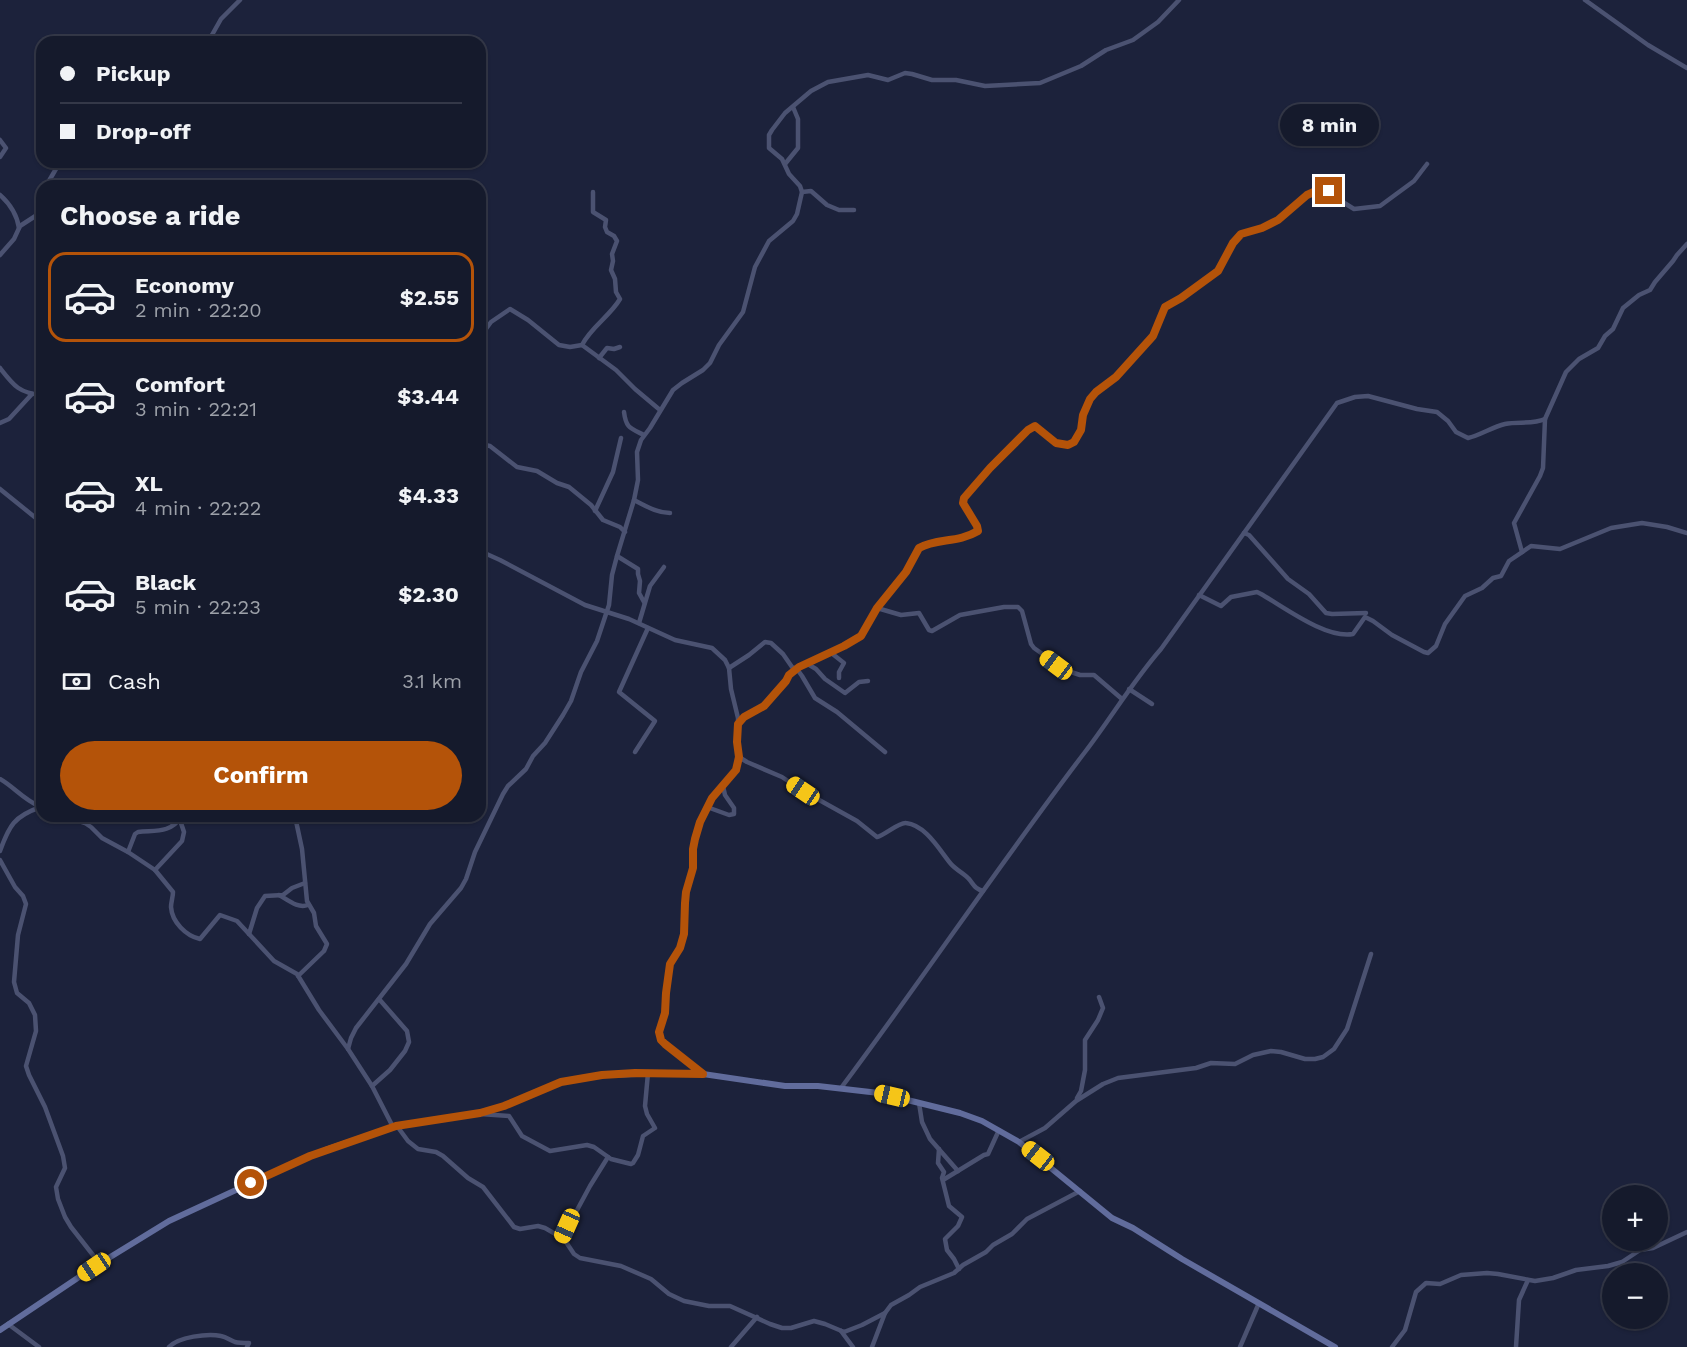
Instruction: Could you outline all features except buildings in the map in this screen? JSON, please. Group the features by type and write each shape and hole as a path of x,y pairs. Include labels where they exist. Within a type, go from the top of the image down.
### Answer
{"street":[{"path":"211,36 221,18 240,0"},
{"path":"348,1049 356,1029 406,964 430,924 457,894 508,786 526,770 533,756 563,715 597,641 607,612 616,556 625,533 638,480 638,446 673,390 710,363 718,345 743,312 757,262 772,237 796,217 802,192 782,159 769,148 768,142 772,130 786,113 811,91 828,82 859,76 874,76 888,80 901,74 912,74 932,80 956,80 985,86 1041,83 1082,66 1106,51 1133,40 1158,22 1179,0"},
{"path":"1585,0 1648,45 1687,68"},
{"path":"785,165 798,148 798,120 793,107"},
{"path":"0,140 6,148 0,157"},
{"path":"738,724 744,717 764,706 789,675 797,669 861,636 877,608 906,572 919,548 964,537 978,531 963,503 964,498 1028,430 1035,426 1056,443 1068,445 1074,442 1081,430 1083,415 1093,395 1116,377 1153,336 1165,307 1218,271 1233,243 1241,234 1262,228 1278,220 1302,198 1316,191 1329,191 1354,209 1380,206 1414,181 1427,164"},
{"path":"802,192 811,191 823,203 835,209 854,210"},
{"path":"486,329 491,322 510,309 558,344 570,347 582,345 591,332 614,309 620,299 611,270 612,254 618,242 607,232 606,220 594,212 593,192"},
{"path":"0,195 9,204 19,228"},
{"path":"0,255 14,239 22,224 36,215"},
{"path":"1521,552 1514,525 1543,468 1545,419 1567,371 1579,359 1598,348 1605,336 1613,329 1621,311 1639,295 1650,290 1654,282 1687,244"},
{"path":"582,345 616,370 660,410"},
{"path":"598,357 606,348 620,347"},
{"path":"0,368 13,385 25,392 36,394"},
{"path":"0,423 9,419 32,394"},
{"path":"841,1088 1339,402 1368,396 1437,412 1456,432 1468,438 1504,424 1537,422 1545,419"},
{"path":"624,411 629,427 644,435"},
{"path":"595,511 614,472 621,438"},
{"path":"486,445 517,467 537,471 556,483 569,487 603,520 620,527 625,533"},
{"path":"0,489 36,518"},
{"path":"634,500 652,509 670,513"},
{"path":"1199,595 1221,606 1231,597 1257,592 1319,627 1346,635 1353,634 1365,617 1392,635 1428,653 1436,646 1444,624 1466,596 1482,588 1493,578 1501,576 1509,561 1521,552 1534,546 1565,548 1611,528 1642,524 1667,527 1687,533"},
{"path":"1244,533 1249,535 1288,579 1309,594 1326,613 1366,613"},
{"path":"486,554 585,605 639,623 675,640 712,648 725,660 729,668 737,713 739,757 734,774 712,798 700,822 693,849 693,868 686,892 684,934 680,948 670,964 665,1013 659,1032 665,1044 703,1074"},
{"path":"616,556 638,569 639,593 644,602"},
{"path":"639,623 650,586 664,567"},
{"path":"877,608 905,615 919,613 929,630 932,631 960,615 1004,607 1018,607 1022,610 1034,648 1065,670 1080,675 1094,675 1122,699"},
{"path":"635,752 655,721 619,692 648,628"},
{"path":"729,668 768,642 783,654 792,667 797,669 815,698 837,712 885,752"},
{"path":"830,652 844,663 839,672 839,678"},
{"path":"806,663 845,693 858,682 868,681"},
{"path":"1130,689 1152,704"},
{"path":"739,757 782,777 857,821 876,837 891,831 901,823 916,827 929,836 953,866 969,878 973,886 983,891"},
{"path":"0,779 36,804"},
{"path":"707,807 729,815 734,814 734,808 725,795 723,786"},
{"path":"0,851 13,823 36,808"},
{"path":"82,822 102,838 155,870 172,892 172,912 177,922 189,935 195,939 202,938 220,915 237,921 274,961 298,976 372,1086 395,1127 418,1149 436,1152 443,1156 468,1178 483,1187 513,1227 521,1229 541,1227 562,1238 580,1258 621,1266 651,1279 674,1297 709,1306 730,1306 782,1328 791,1328 814,1321 841,1331 848,1331 885,1313"},
{"path":"128,852 138,832 162,830 175,822"},
{"path":"155,870 182,840 184,832 182,822"},
{"path":"297,822 308,904 314,912 316,926 327,944 324,951 298,976"},
{"path":"0,860 26,904 18,935 14,982 17,993 29,1003 35,1015 36,1031 26,1066 51,1121 63,1156 64,1172 56,1187 58,1199 71,1227 100,1264"},
{"path":"249,934 261,899 268,895 279,895 305,884"},
{"path":"279,895 299,906 303,907 308,904"},
{"path":"1022,1144 1028,1137 1047,1127 1076,1101 1103,1084 1118,1078 1196,1068 1211,1063 1235,1064 1253,1055 1271,1052 1281,1052 1305,1059 1323,1057 1334,1049 1347,1029 1371,954"},
{"path":"1076,1101 1081,1091 1085,1070 1085,1040 1103,1008 1099,997"},
{"path":"372,1086 390,1070 405,1051 409,1041 405,1029 379,999"},
{"path":"480,1113 509,1116 522,1136 550,1151 587,1145 608,1157 629,1164 633,1163 638,1155 643,1136 655,1128 645,1106 648,1073"},
{"path":"0,1330 152,1231 183,1214 292,1164 395,1127 480,1113 504,1106 561,1082 602,1075 648,1073 703,1074 785,1086 841,1088 879,1093 960,1113 982,1121 1022,1144 1112,1218 1134,1227 1182,1260 1335,1347"},
{"path":"919,1103 922,1122 930,1139 958,1171"},
{"path":"943,1180 988,1154 999,1130"},
{"path":"939,1149 938,1163 944,1172 943,1180 949,1206 962,1216 958,1226 945,1239 946,1250 959,1269"},
{"path":"562,1238 590,1185 608,1157"},
{"path":"872,1347 885,1313 891,1305 934,1280 949,1276 1012,1234 1027,1219 1080,1191"},
{"path":"1392,1347 1405,1330 1416,1292 1426,1282 1440,1284 1461,1275 1487,1273 1535,1281 1553,1278 1580,1269 1622,1262 1640,1250 1653,1248 1687,1232"},
{"path":"1516,1347 1519,1300 1528,1280"},
{"path":"1240,1347 1258,1303"},
{"path":"730,1347 757,1317"},
{"path":"8,1324 39,1347"},
{"path":"841,1331 853,1347"},
{"path":"169,1347 184,1339 211,1335 249,1343 248,1347"}],"route":[{"path":"251,1183 310,1156 396,1126 480,1113 504,1106 561,1082 592,1076 635,1073 703,1074 670,1049 661,1040 659,1032 665,1013 670,964 680,948 686,927 686,892 693,868 695,839 700,822 712,798 734,774 738,765 738,724 744,717 764,706 789,675 799,667 861,636 877,608 906,572 916,550 923,546 952,541 978,531 963,500 990,468 1028,430 1035,426 1056,443 1070,445 1074,442 1081,430 1083,415 1093,395 1116,377 1156,333 1161,313 1168,304 1181,298 1218,271 1233,243 1241,234 1262,228 1278,220 1307,195 1316,191 1329,191"}]}
